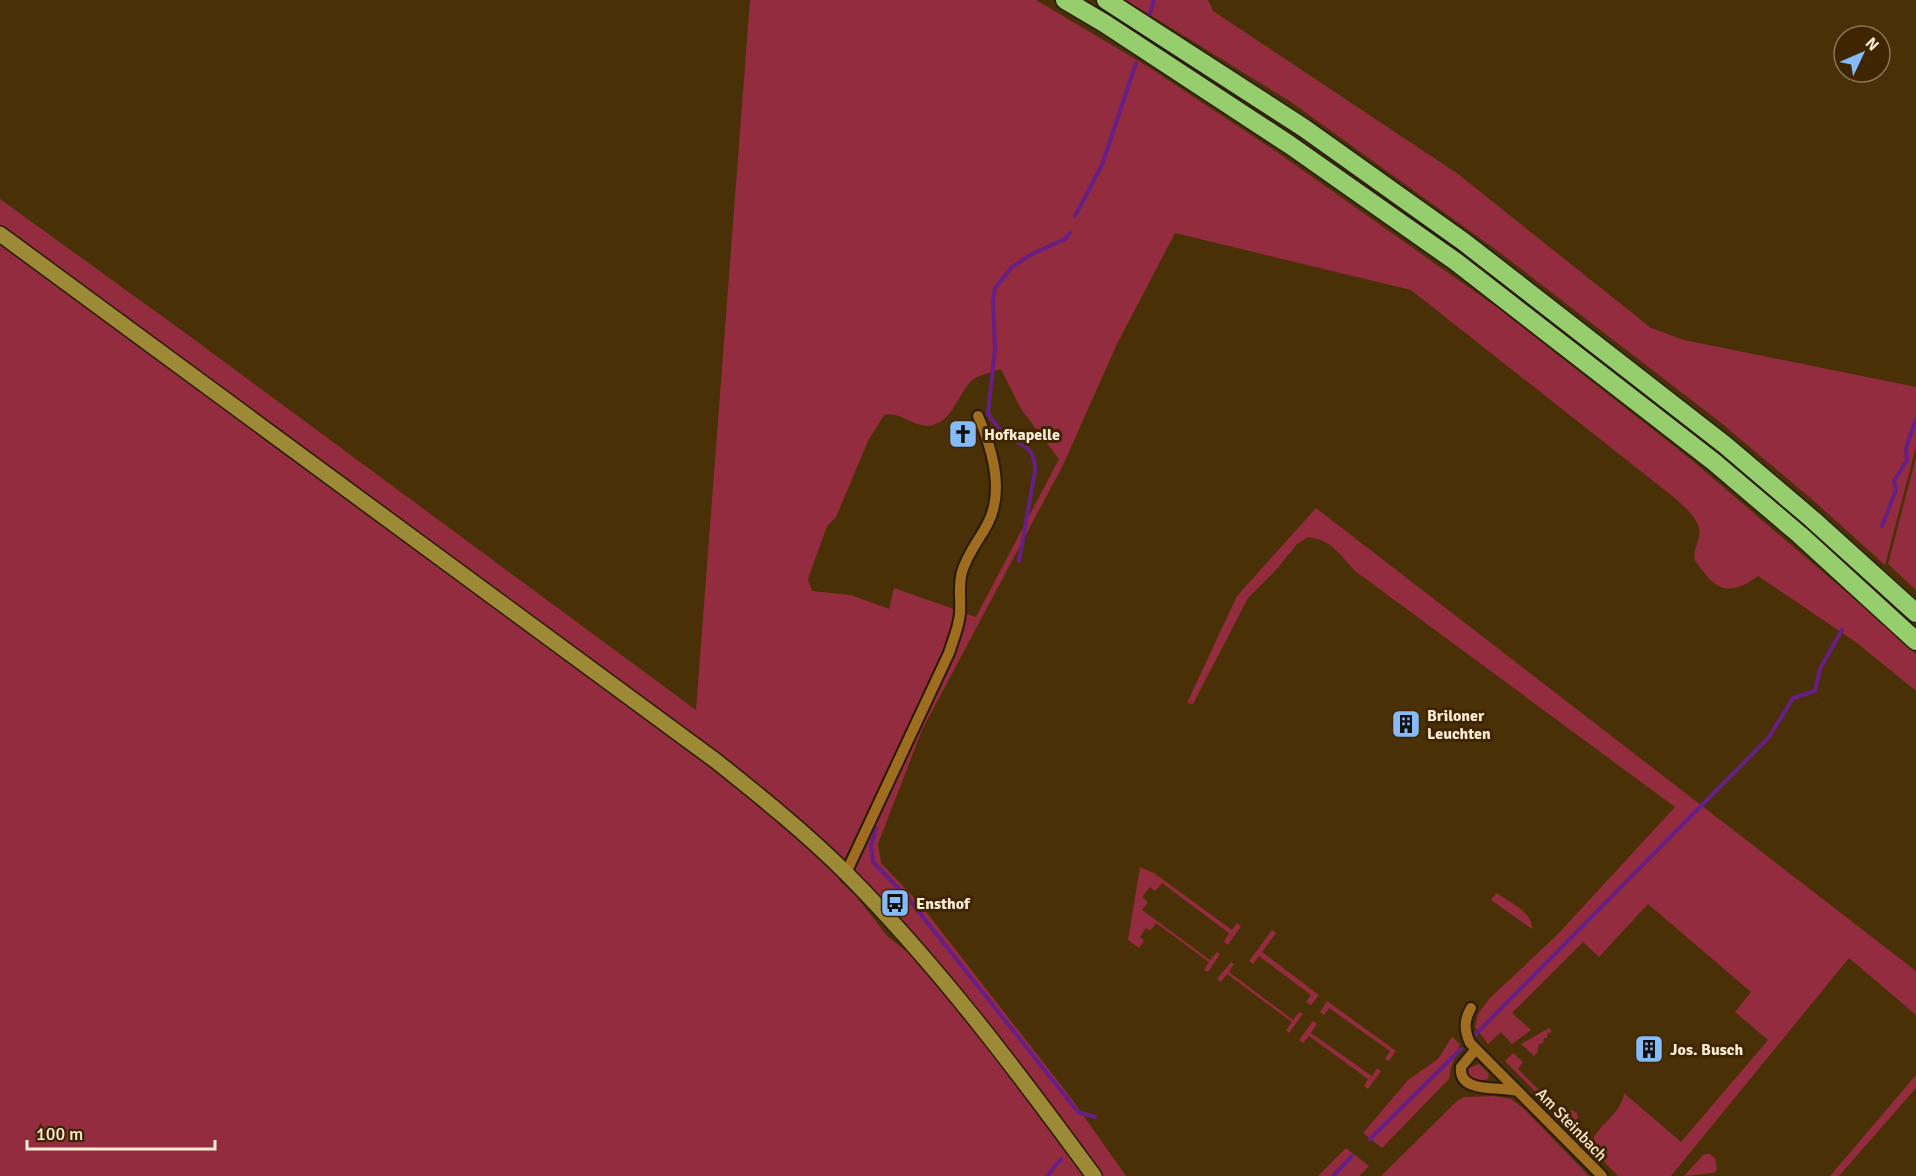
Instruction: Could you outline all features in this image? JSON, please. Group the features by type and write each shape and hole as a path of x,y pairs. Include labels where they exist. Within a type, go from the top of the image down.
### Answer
{"highway":[{"path":"1065,0 1290,145 1455,261 1714,462 1916,641"},
{"path":"1106,0 1304,128 1464,242 1725,445 1795,504 1916,613"}],"main road":[{"path":"0,234 716,761 793,825 846,873 937,972 1029,1087 1094,1176"}],"street":[{"path":"846,873 949,653 959,622 960,579 963,568 990,521 996,499 994,464 978,416"},
{"name":"Am Steinbach","path":"1471,1008 1465,1025 1466,1034 1476,1048 1602,1176"},
{"name":"Am Steinbach","path":"1476,1048 1461,1067 1465,1081 1475,1086 1520,1092"}],"shaded area":[{"path":"750,0 1036,0 1147,66 1277,152 1498,308 1688,457 1916,654 1916,691 1857,643 1758,576 1735,588 1722,587 1709,579 1697,564 1694,556 1699,528 1695,520 1676,499 1411,290 1175,233 1117,344 1063,465 922,730 878,844 881,863 920,904 1071,1098 1126,1176 1101,1176 1021,1067 904,922 772,797 692,733 682,746 758,802 839,876 839,880 856,896 888,937 919,961 985,1040 1085,1176 0,1176 0,199 696,710","holes":["1001,369 1021,409 1059,459 976,617 894,588 889,609 851,595 812,591 808,579 827,526 836,517 868,441 884,415 891,414 917,424 931,426 949,414 974,379"]},
{"path":"1126,0 1208,0 1213,11 1458,174 1651,328 1684,340 1916,387 1916,447 1885,565 1720,422 1499,252 1291,102"},
{"path":"1916,457 1916,590 1888,564"},
{"path":"1316,508 1916,971 1916,1015 1849,958 1671,1176 1618,1176 1590,1147 1597,1132 1619,1108 1624,1093 1681,1142 1768,1040 1735,1012 1751,992 1648,904 1599,957 1583,942 1512,1013 1531,1030 1512,1044 1501,1032 1488,1044 1475,1027 1478,1014 1489,999 1558,934 1675,807 1355,571 1329,545 1308,537 1297,544 1277,569 1248,598 1193,704 1187,703 1237,596"},
{"path":"1140,867 1154,873 1232,930 1237,923 1241,926 1228,945 1224,942 1229,933 1162,883 1155,891 1150,887 1142,897 1148,902 1142,910 1210,960 1217,952 1220,954 1208,972 1204,970 1209,962 1156,923 1150,931 1146,928 1140,937 1144,941 1139,948 1128,940"},
{"path":"1496,893 1529,917 1532,929 1491,900"},
{"path":"1272,930 1276,933 1262,952 1319,995 1311,1005 1306,1002 1311,995 1259,956 1253,964 1249,961"},
{"path":"1231,962 1234,964 1229,972 1293,1020 1299,1012 1303,1014 1289,1033 1286,1030 1292,1022 1227,974 1221,982 1217,979"},
{"path":"1327,1001 1396,1051 1389,1061 1385,1059 1390,1051 1329,1008 1324,1015 1320,1012"},
{"path":"1313,1021 1317,1024 1311,1033 1372,1076 1377,1068 1381,1071 1368,1089 1364,1086 1368,1079 1309,1036 1303,1043 1299,1040"},
{"path":"1549,1028 1552,1032 1548,1033 1543,1043 1539,1044 1534,1056 1521,1044"},
{"path":"1452,1037 1460,1044 1449,1079 1382,1148 1363,1133 1408,1080 1438,1059"},
{"path":"1513,1053 1523,1062 1518,1069 1565,1116 1572,1110 1577,1113 1578,1118 1570,1127 1505,1061"},
{"path":"1479,1064 1489,1074 1488,1079 1477,1080 1468,1074 1469,1068"},
{"path":"1916,1075 1916,1088 1839,1176 1830,1176"},
{"path":"1493,1096 1511,1099 1524,1109 1589,1176 1381,1176 1457,1101 1464,1097"},
{"path":"1346,1148 1369,1166 1359,1176 1318,1176"},
{"path":"1704,1154 1710,1154 1715,1158 1717,1170 1713,1173 1684,1176"}],"waterway":[{"path":"1150,14 1154,0"},
{"path":"1075,216 1102,165 1136,63"},
{"path":"1019,561 1035,471 1029,450 1003,433 988,414 995,348 993,301 995,288 1012,267 1030,255 1065,239 1070,233"},
{"path":"1882,526 1896,490 1894,481 1907,460 1906,448 1916,419"},
{"path":"1472,1038 1769,737 1793,698 1815,691 1820,669 1842,630"},
{"path":"876,828 871,846 873,862 907,897 1078,1112 1095,1117"},
{"path":"1370,1139 1461,1049"},
{"path":"1333,1176 1352,1156"},
{"path":"1047,1176 1061,1159"}],"place":[{"name":"Hofkapelle","path":"963,434"},
{"name":"Briloner Leuchten","path":"1406,724"},
{"name":"Ensthof","path":"895,903"},
{"name":"Jos. Busch","path":"1649,1049"}]}
